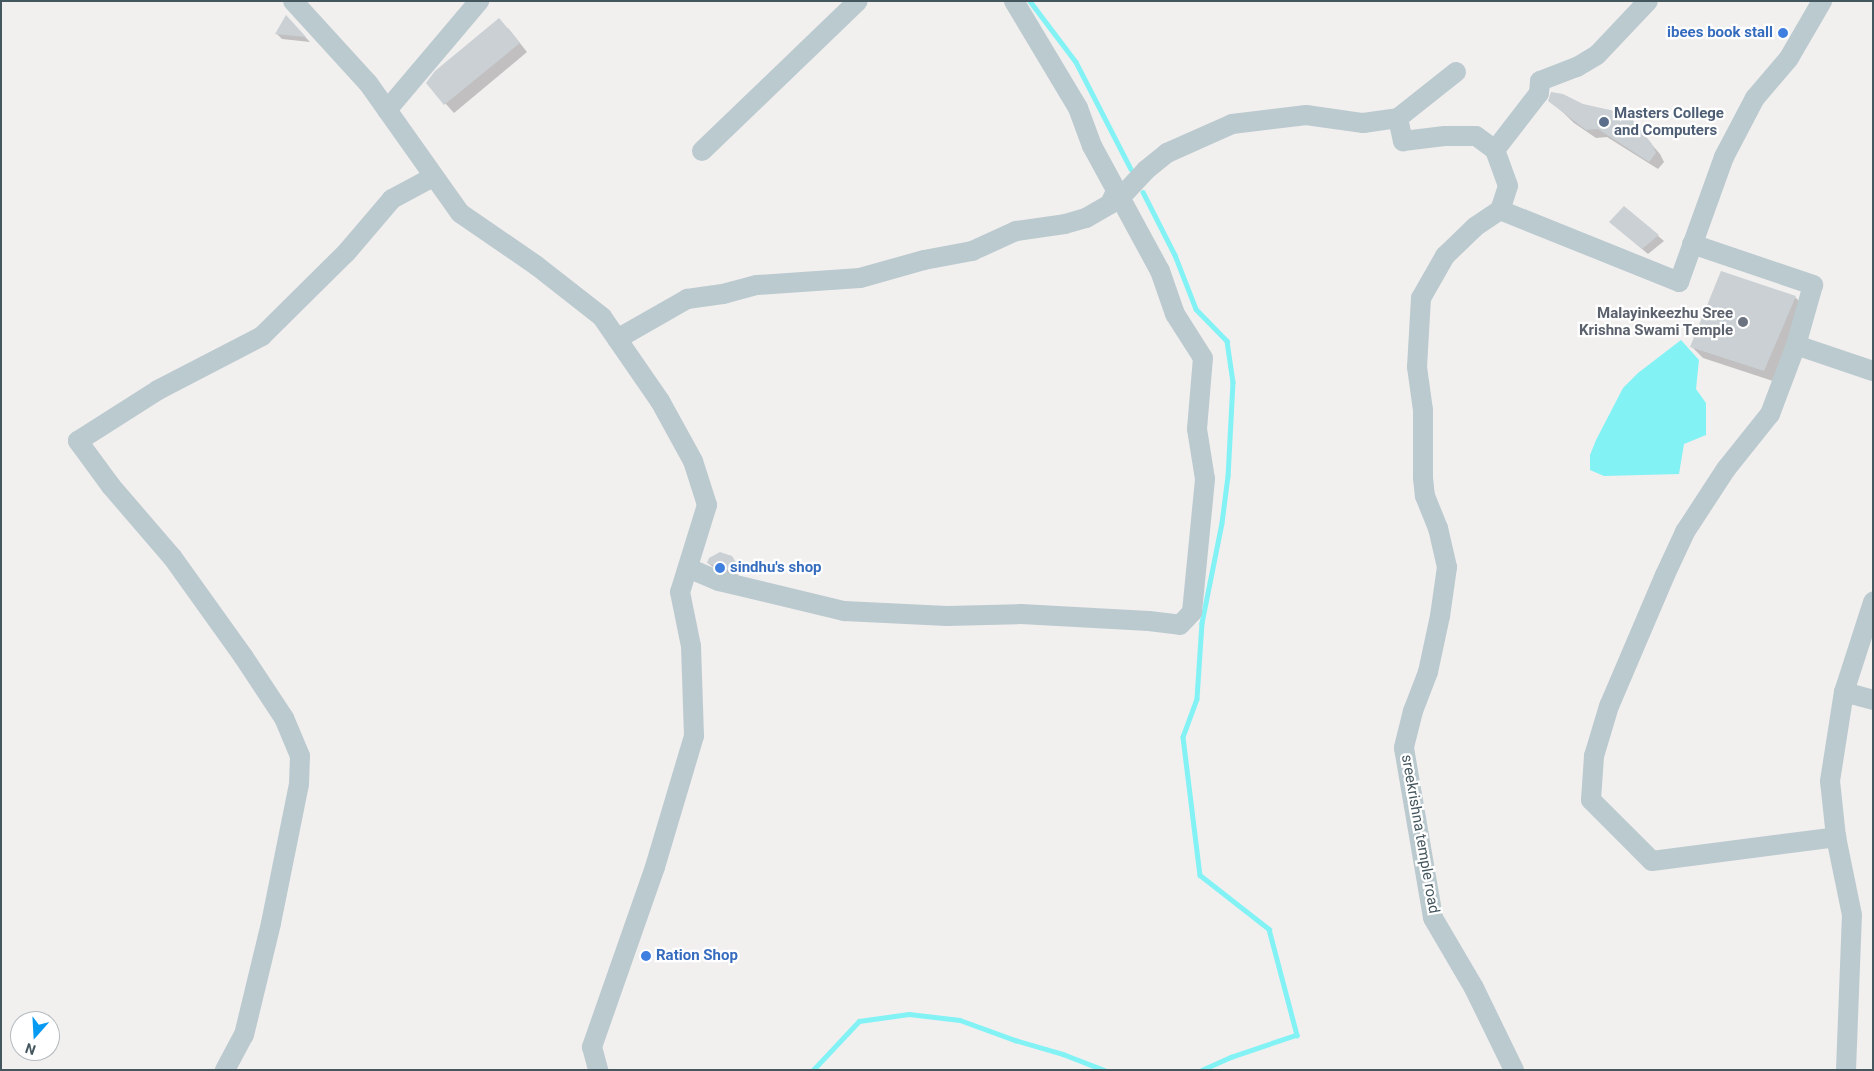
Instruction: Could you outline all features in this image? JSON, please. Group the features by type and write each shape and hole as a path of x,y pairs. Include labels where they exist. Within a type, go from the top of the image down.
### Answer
{"street":[{"path":"293,1 368,83 460,213 537,266 602,317 660,401 693,461 707,505 680,592 691,646 694,736 655,868 592,1047 598,1070"},
{"path":"387,110 478,1"},
{"path":"702,151 858,1"},
{"path":"688,568 719,582 844,611 947,616 1021,614 1180,624 1192,612 1205,479 1197,429 1203,358 1175,314 1160,271 1116,197 1092,146 1078,108 1014,1"},
{"path":"1495,150 1539,93 1540,81 1577,67 1597,55 1648,1"},
{"path":"1398,118 1403,141 1445,136 1476,136 1495,150 1508,186 1500,210 1678,282 1724,157 1755,98 1789,58 1822,1"},
{"path":"617,339 687,300 723,294 757,285 860,278 924,260 972,250 1016,231 1065,224 1086,218 1116,197 1167,153 1232,124 1306,115 1363,123 1398,118 1456,72"},
{"path":"225,1070 244,1035 269,932 299,784 300,756 284,718 244,656 172,557 111,486 78,441 158,390 262,336 346,253 392,199 434,176"},
{"name":"sreekrishna temple road","path":"1500,210 1475,227 1445,256 1421,298 1417,367 1423,410 1423,478 1425,496 1438,528 1447,567 1440,616 1428,672 1413,711 1404,748 1433,918 1474,988 1514,1070"},
{"path":"1692,244 1813,285 1796,345 1770,414 1726,469 1686,532 1665,575 1610,706 1594,756 1591,800 1652,861 1836,837"},
{"path":"1796,345 1873,371"},
{"path":"1846,1070 1852,914 1836,837 1830,781 1844,692 1873,602"},
{"path":"1844,692 1873,700"}],"water":[{"path":"1681,340 1699,360 1696,389 1706,403 1706,435 1684,444 1679,474 1604,476 1590,470 1590,455 1596,440 1623,388 1638,373"}],"building":[{"path":"286,15 306,37 275,34"},
{"path":"499,18 520,43 444,105 426,83 435,71"},
{"name":"Masters College and Computers","path":"1551,92 1563,94 1583,104 1628,114 1652,144 1656,153 1649,162 1598,129 1586,130 1548,101"},
{"path":"1624,206 1659,235 1642,249 1609,222"},
{"name":"Malayinkeezhu Sree Krishna Swami Temple","path":"1721,271 1796,296 1764,371 1690,347"},
{"path":"720,552 732,556 735,561 733,572 707,563 709,558"}],"waterway":[{"path":"1030,1 1076,62 1131,169"},
{"path":"1143,192 1175,255 1196,309 1227,341 1233,382 1228,476 1222,523 1202,623 1197,699 1183,737 1200,875 1269,929 1297,1035 1232,1057 1203,1070"},
{"path":"813,1070 859,1021 909,1014 960,1020 1015,1040 1063,1054 1104,1070"}],"place":[{"name":"ibees book stall","path":"1783,33"},
{"name":"Masters College and Computers","path":"1604,122"},
{"name":"Malayinkeezhu Sree Krishna Swami Temple","path":"1743,322"},
{"name":"sindhu's shop","path":"720,568"},
{"name":"Ration Shop","path":"646,956"}]}
